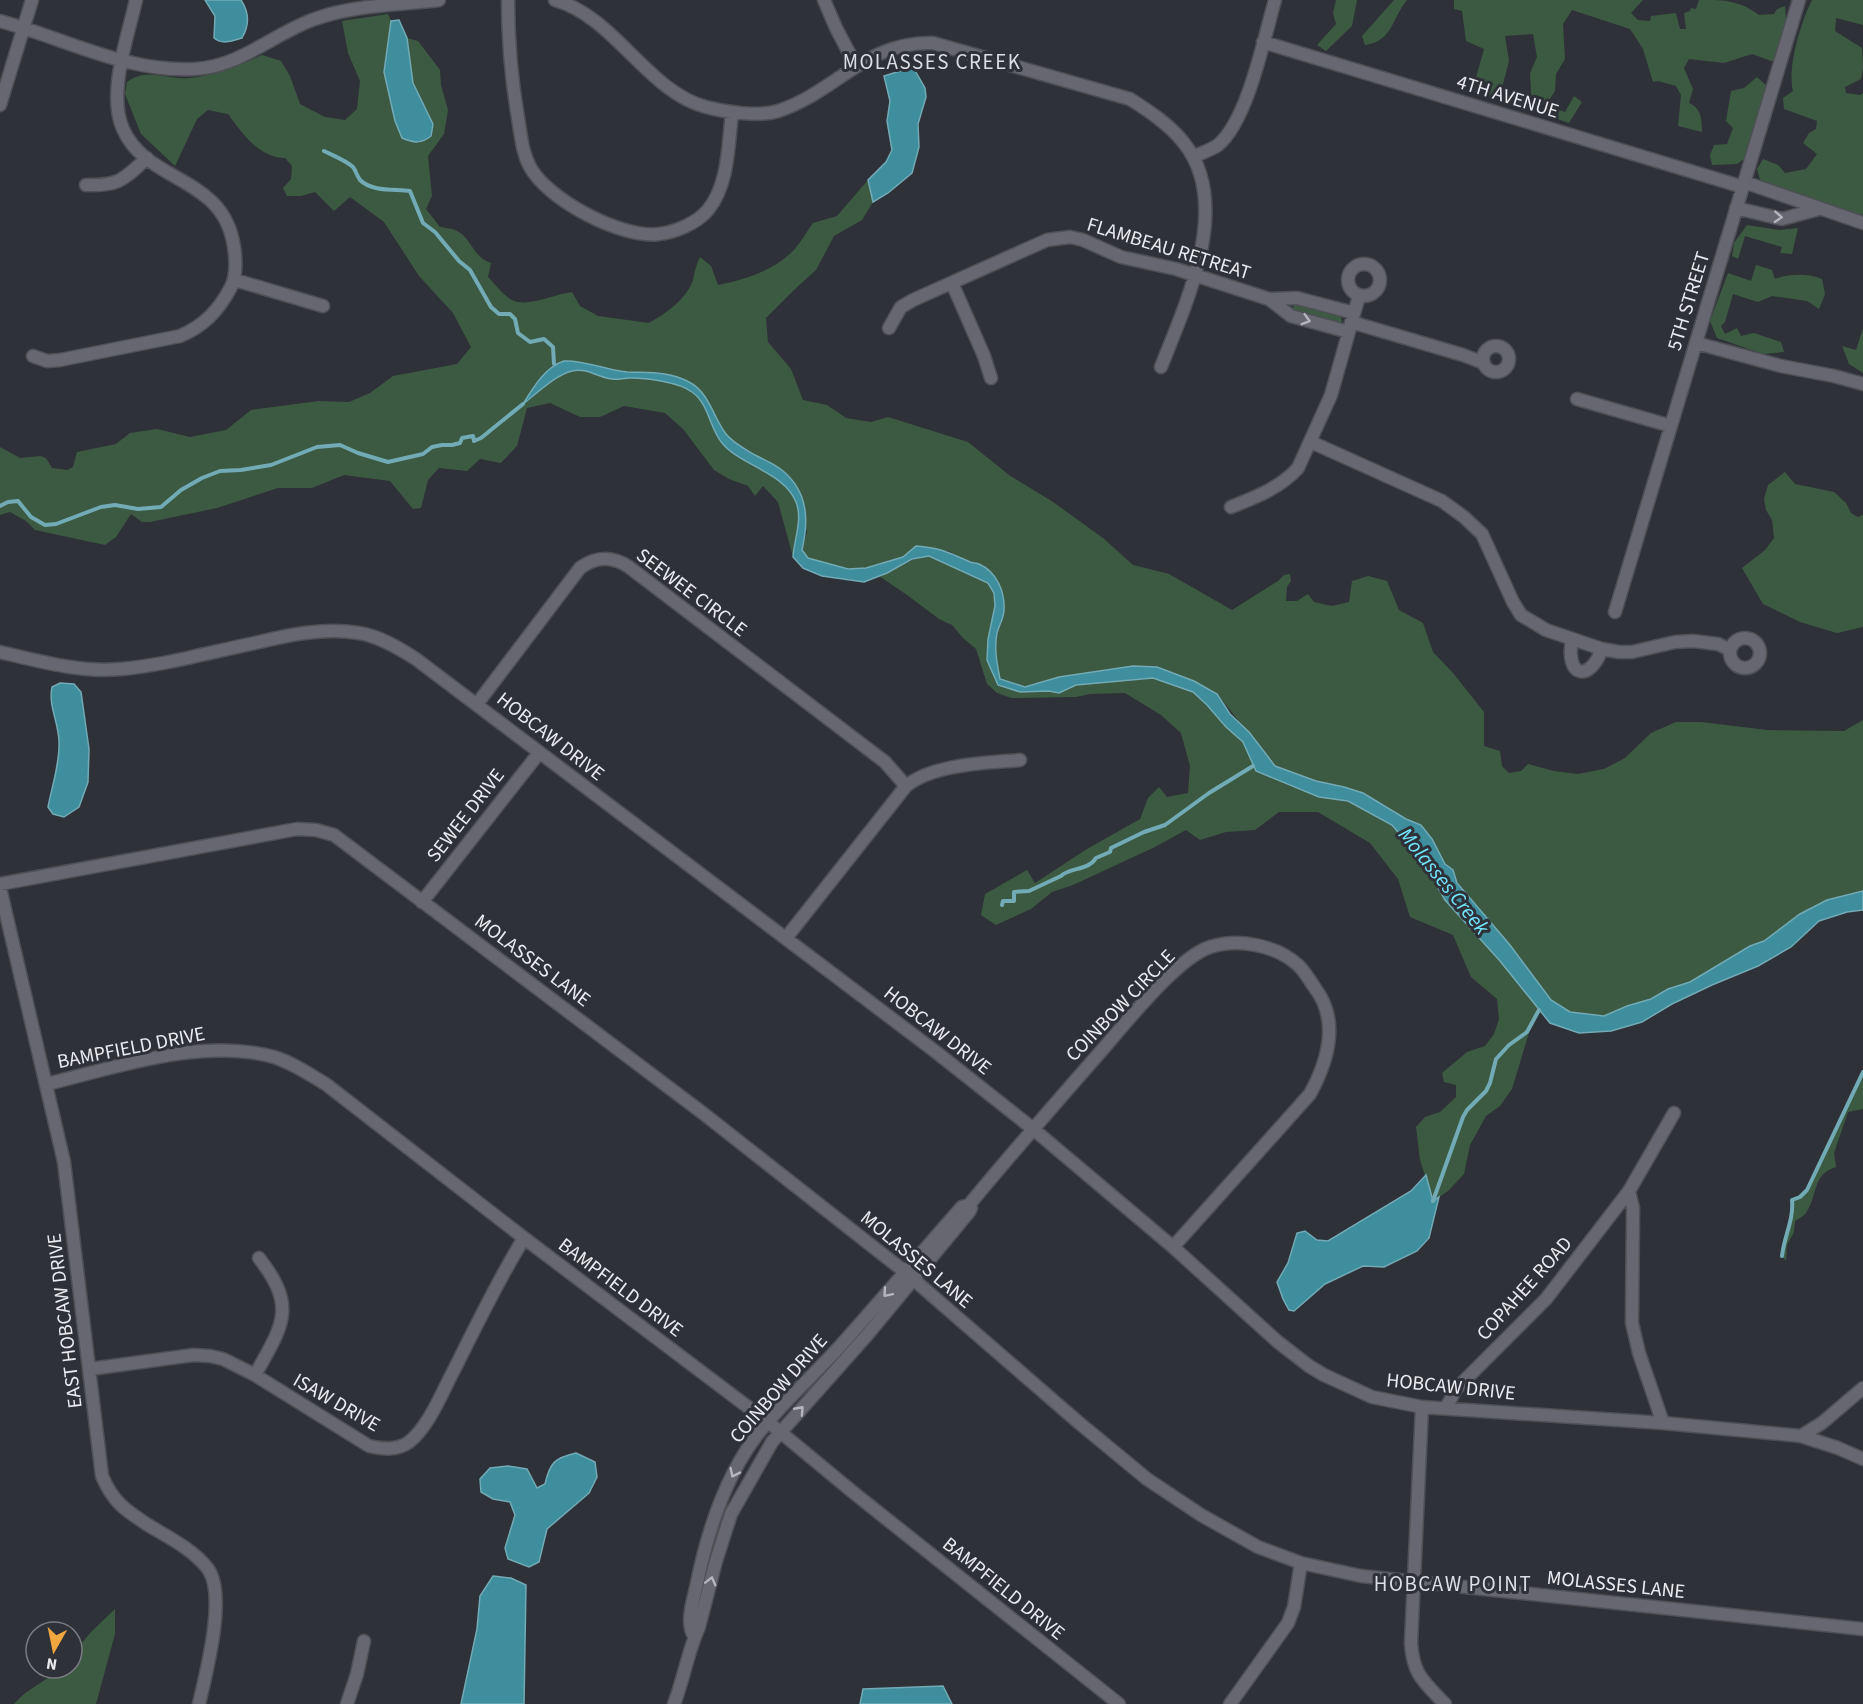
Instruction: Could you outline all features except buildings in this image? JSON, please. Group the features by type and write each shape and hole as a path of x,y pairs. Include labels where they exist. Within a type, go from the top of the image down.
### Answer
{"street":[{"path":"0,105 32,0"},
{"path":"33,356 47,360 60,360 180,336 208,320 224,301 234,280 236,259 233,239 216,204 200,191 147,159 130,142 122,128 117,110 123,61 136,0"},
{"path":"0,21 123,61 158,68 196,69 224,64 312,20 350,11 439,0"},
{"path":"508,0 509,55 523,147 537,179 567,204 605,222 642,234 660,234 693,222 707,210 723,178 732,113"},
{"path":"555,0 585,15 608,32 659,80 684,98 702,107 732,113 776,112 809,98 856,66 892,48 914,42 933,43 1130,99 1151,113 1183,141 1193,157 1204,191 1206,222 1203,246 1195,276 1161,367"},
{"path":"824,0 856,66"},
{"path":"1193,157 1218,145 1233,127 1247,98 1275,0"},
{"name":"5TH STREET","path":"1615,612 1799,0"},
{"name":"4TH AVENUE","path":"1263,42 1863,223"},
{"path":"86,185 108,186 124,180 147,159"},
{"path":"1737,207 1782,219 1819,209"},
{"name":"FLAMBEAU RETREAT","path":"889,328 902,307 1056,237 1070,237 1083,240 1122,257 1176,269 1269,299 1291,316 1351,323 1484,363"},
{"path":"234,280 323,306"},
{"path":"952,283 984,356 991,378"},
{"path":"1231,507 1271,490 1290,477 1298,468 1331,395 1359,296"},
{"path":"1269,299 1297,298 1351,323"},
{"path":"1696,343 1781,366 1863,384"},
{"path":"1577,399 1671,426"},
{"path":"1311,442 1442,501 1459,513 1482,534 1521,615 1546,630 1602,649 1632,652 1675,642 1693,641 1718,644 1730,650"},
{"name":"SEEWEE CIRCLE","path":"477,704 580,568 594,560 612,559 630,567 889,766 906,786"},
{"name":"HOBCAW DRIVE","path":"0,652 69,667 96,670 139,667 290,635 331,632 359,633 394,645 417,658 539,753 936,1052 1032,1128 1173,1247 1278,1342 1310,1366 1341,1384 1372,1397 1422,1407 1663,1423 1801,1436 1819,1440 1863,1459"},
{"path":"1572,640 1570,662 1574,668 1581,671 1594,666 1602,649"},
{"name":"SEWEE DRIVE","path":"422,902 539,753"},
{"path":"786,938 906,786 922,777 950,769 980,763 1020,760"},
{"name":"MOLASSES LANE","path":"0,886 297,829 316,830 334,835 695,1107 909,1276 1147,1479 1201,1515 1258,1547 1301,1563 1361,1576 1863,1629"},
{"name":"EAST HOBCAW DRIVE","path":"0,886 64,1162 102,1476 107,1488 120,1506 184,1548 207,1568 212,1577 216,1599 215,1611 199,1704"},
{"name":"COINBOW CIRCLE","path":"1032,1128 1136,1010 1182,964 1209,947 1241,942 1275,950 1299,965 1320,994 1329,1021 1329,1046 1321,1074 1310,1094 1173,1247"},
{"name":"BAMPFIELD DRIVE","path":"47,1084 172,1055 207,1050 241,1051 275,1058 306,1072 327,1085 524,1238 768,1422 1119,1704"},
{"name":"COPAHEE ROAD","path":"1446,1408 1456,1389 1546,1299 1629,1191 1674,1113"},
{"name":"COINBOW DRIVE","path":"693,1636 690,1625 702,1557 717,1510 737,1466 768,1422 969,1212 971,1208 969,1205 1032,1128"},
{"path":"1629,1191 1632,1208 1632,1323 1639,1353 1663,1423"},
{"name":"ISAW DRIVE","path":"90,1369 193,1355 224,1359 255,1375 369,1446 394,1448 407,1444 417,1434 433,1410 501,1276 524,1238"},
{"path":"255,1375 282,1326 284,1316 280,1291 273,1275 260,1257"},
{"name":"COINBOW DRIVE","path":"674,1704 685,1675 693,1636 699,1627 731,1514 772,1442 909,1276"},
{"path":"1801,1436 1822,1423 1863,1388"},
{"path":"1422,1407 1412,1661 1417,1674 1445,1704"},
{"path":"1230,1704 1288,1623 1301,1563"},
{"path":"347,1704 357,1674 364,1641"}],"green space":[{"path":"1336,0 1357,0 1352,26 1326,51 1317,45 1336,24 1333,13"},
{"path":"1394,0 1407,0 1387,34 1374,43 1365,45 1362,36"},
{"path":"1454,0 1643,0 1631,13 1638,20 1650,21 1651,16 1676,13 1680,29 1686,29 1684,13 1690,11 1691,8 1696,9 1699,0 1717,0 1738,4 1759,15 1774,14 1777,9 1785,6 1786,21 1774,62 1752,54 1724,63 1689,59 1684,68 1693,89 1689,103 1700,115 1702,132 1678,126 1681,95 1676,86 1658,81 1653,82 1643,49 1630,29 1572,10 1563,24 1565,59 1556,74 1555,91 1546,105 1565,112 1574,96 1582,102 1569,123 1532,110 1530,73 1537,57 1533,34 1505,36 1509,61 1499,99 1472,92 1484,49 1466,41 1462,11 1454,9"},
{"path":"1812,0 1863,0 1863,25 1836,18 1835,31 1862,48 1861,79 1845,87 1846,93 1860,95 1863,93 1863,214 1861,215 1760,180 1757,169 1763,159 1778,165 1785,173 1806,169 1817,154 1803,143 1809,133 1816,129 1817,121 1784,109 1783,98 1793,91 1793,57"},
{"path":"388,14 391,21 384,72 433,124 413,83 407,38 418,41 440,70 441,85 448,110 444,134 428,156 432,196 426,209 440,227 461,233 480,256 491,263 488,277 512,300 533,302 572,292 580,306 598,316 649,323 669,310 686,294 700,257 711,266 718,285 759,273 778,263 794,250 813,223 837,216 868,180 873,202 862,220 834,236 816,270 766,318 768,342 791,369 803,400 827,405 846,418 871,422 888,417 968,442 1009,475 1053,502 1103,538 1133,565 1169,574 1232,610 1284,575 1290,574 1291,581 1287,587 1286,601 1297,601 1308,594 1314,602 1332,606 1349,602 1352,581 1368,576 1387,581 1399,610 1423,623 1433,652 1484,712 1484,746 1500,751 1502,766 1509,773 1521,771 1528,764 1578,774 1604,769 1625,758 1651,733 1676,722 1701,722 1767,730 1844,731 1863,720 1863,891 1827,900 1800,914 1764,941 1750,946 1690,982 1668,989 1651,999 1604,1016 1570,1012 1551,1000 1510,945 1457,883 1453,870 1445,864 1432,839 1421,825 1406,819 1383,804 1344,787 1316,781 1275,766 1217,694 1194,681 1157,667 1133,666 1059,677 1025,687 1000,679 994,651 1004,614 998,581 988,571 948,551 903,557 866,568 848,569 808,558 802,550 807,532 796,486 779,468 737,444 726,434 707,400 689,382 659,372 626,372 588,363 554,364 534,387 525,403 559,377 576,370 608,378 655,380 688,389 708,410 722,444 774,477 791,493 799,509 793,557 778,502 763,486 755,496 748,486 714,470 683,429 665,413 624,406 600,417 580,417 550,403 527,408 517,446 501,463 480,459 467,471 439,468 428,480 421,508 413,509 390,481 344,475 312,488 278,488 217,508 150,522 142,522 131,514 116,537 105,545 35,530 26,521 10,512 0,515 0,447 20,458 40,456 46,458 52,468 67,470 73,467 77,452 116,444 130,433 157,429 190,437 226,430 251,410 319,401 349,402 370,393 393,376 457,364 471,347 453,313 419,276 384,222 350,197 334,211 315,192 301,196 287,196 283,188 291,179 292,166 285,158 275,157 259,149 245,136 228,114 208,110 197,119 175,166 141,134 125,94 127,82 142,75 199,77 227,70 262,55 281,61 290,76 300,104 325,117 345,120 357,109 360,81 348,53 342,21"},
{"path":"1757,77 1768,87 1749,155 1737,164 1712,165 1710,155 1714,145 1727,144 1733,128 1726,121 1731,91 1744,88"},
{"path":"1747,225 1779,230 1798,228 1792,254 1780,253 1782,247 1745,236 1738,259 1732,256 1734,243"},
{"path":"1756,265 1772,270 1775,279 1798,275 1822,279 1825,294 1819,309 1807,301 1772,296 1758,302 1733,294 1725,322 1721,326 1725,334 1737,328 1741,336 1754,333 1781,342 1784,352 1763,354 1717,338 1710,321 1728,273 1751,281"},
{"path":"1295,303 1340,314 1342,321 1340,324 1296,313 1292,310"},
{"path":"1863,328 1863,373 1849,364 1842,346 1856,350"},
{"path":"1785,472 1795,484 1834,492 1846,503 1851,513 1858,517 1863,515 1863,627 1837,633 1800,622 1763,604 1742,568 1765,550 1774,538 1772,520 1766,510 1764,499 1768,485"},
{"path":"929,556 989,583 994,593 995,606 988,639 998,685 1020,692 1059,693 1075,685 1152,678 1193,692 1243,742 1247,750 1297,787 1319,797 1348,801 1392,825 1424,863 1445,900 1500,961 1539,1010 1531,1026 1512,1089 1500,1106 1486,1116 1470,1145 1464,1174 1448,1191 1433,1201 1420,1160 1416,1127 1425,1117 1440,1112 1456,1097 1456,1085 1444,1082 1442,1073 1467,1052 1485,1046 1494,1034 1499,1019 1497,999 1471,977 1453,935 1410,917 1398,879 1370,843 1318,812 1279,812 1255,830 1226,832 1200,840 1186,830 1073,885 1052,892 1031,909 996,925 981,915 985,894 1027,870 1035,883 1087,849 1140,819 1148,798 1159,787 1167,797 1188,793 1190,766 1181,733 1161,715 1125,693 1090,694 1076,697 1011,698 997,693 987,684 976,649 952,625 939,619 879,576 915,559"},
{"path":"1863,1072 1863,1109 1848,1112 1834,1153 1836,1167 1828,1170 1819,1180 1806,1213 1795,1221 1794,1232 1787,1245 1786,1261 1782,1256 1792,1214 1792,1200 1807,1189"},
{"path":"115,1609 115,1634 96,1704 14,1704 45,1680 84,1680 84,1640"}],"water":[{"path":"205,0 241,0 247,19 242,38 224,42 214,38 215,16"},
{"path":"399,20 407,38 413,83 433,124 431,136 421,141 414,142 402,138 395,121 384,72 391,21"},
{"path":"913,67 925,88 926,97 918,124 919,147 912,173 873,202 868,180 886,162 892,150 887,121 890,101 884,76"},
{"path":"564,361 627,372 666,374 681,378 696,386 706,398 721,427 729,437 743,448 780,469 798,488 806,517 802,550 808,558 848,569 866,568 903,557 916,546 944,551 979,564 991,572 999,583 1004,603 1004,613 997,633 996,645 1000,679 1025,687 1059,677 1133,666 1157,667 1194,681 1217,694 1230,714 1249,732 1275,766 1316,781 1363,793 1406,819 1421,825 1432,839 1445,864 1453,870 1457,883 1510,945 1551,1000 1570,1012 1604,1016 1651,999 1668,989 1690,982 1750,946 1764,941 1800,914 1827,900 1863,891 1863,910 1847,912 1819,921 1791,947 1758,966 1672,1004 1642,1022 1611,1031 1579,1033 1550,1023 1500,961 1445,900 1424,863 1392,825 1348,801 1319,797 1256,771 1243,742 1193,692 1153,678 1076,685 1059,693 1020,692 998,685 987,660 988,639 995,606 994,593 988,583 929,556 912,559 887,573 864,582 822,576 803,568 793,557 799,515 796,502 790,492 782,483 740,458 722,443 698,397 686,389 662,381 637,378 612,379 577,370 560,376 523,404 545,373"},
{"path":"60,683 74,684 81,692 89,749 88,782 79,807 64,817 53,814 48,807 59,750 59,735 51,694 52,687"},
{"path":"1426,1175 1433,1201 1439,1197 1429,1238 1417,1251 1384,1267 1363,1266 1325,1284 1294,1311 1289,1310 1277,1282 1288,1263 1297,1233 1305,1231 1317,1240 1328,1241 1411,1191"},
{"path":"576,1453 595,1462 597,1477 589,1493 547,1529 539,1562 529,1567 508,1559 505,1548 515,1515 510,1502 493,1499 481,1492 480,1479 490,1468 508,1466 527,1469 537,1488 545,1484 554,1462"},
{"path":"493,1576 511,1578 526,1585 524,1704 461,1704 477,1629 480,1596"},
{"path":"943,1686 952,1704 860,1704 863,1689"}],"waterway":[{"path":"324,151 353,167 365,184 377,188 410,191 423,223 435,232 459,261 470,270 491,307 499,314 510,314 515,319 518,333 530,342 544,339 553,347 554,364"},
{"name":"Molasses Creek","path":"0,506 18,501 31,517 45,525 56,524 101,507 115,505 138,509 161,507 181,490 220,471 271,465 317,447 340,445 388,462 423,454 432,447 460,443 462,438 473,436 474,441 481,438 523,404"},
{"path":"1002,905 1003,901 1014,901 1014,892 1029,891 1069,871 1084,867 1110,852 1111,848 1165,825 1209,793 1253,766"},
{"path":"1433,1201 1463,1117 1486,1091 1496,1059 1509,1045 1527,1032 1539,1010"},
{"path":"1782,1256 1792,1214 1792,1200 1800,1197 1807,1190 1863,1072"}],"district":[{"name":"MOLASSES CREEK","path":"932,62"},
{"name":"HOBCAW POINT","path":"1453,1584"}]}
